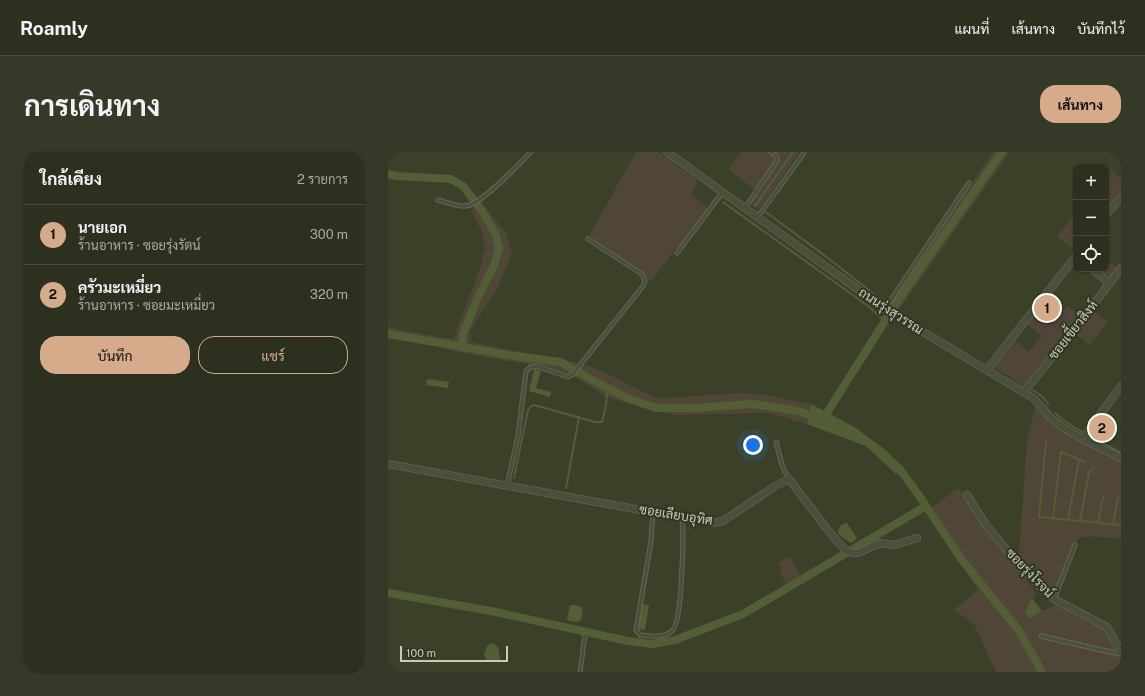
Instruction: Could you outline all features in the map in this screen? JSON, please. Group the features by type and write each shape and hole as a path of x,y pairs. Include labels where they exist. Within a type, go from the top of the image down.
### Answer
{"street":[{"name":"ถนนรุ่งสุวรรณ","path":"667,152 893,315 1024,392 1038,402 1050,417 1062,426 1121,458"},
{"path":"1109,211 1121,197"},
{"path":"987,370 1073,260"},
{"name":"ซอยเขี้ยวสิงห์","path":"1024,392 1079,324 1121,268"},
{"path":"1096,272 1109,283"},
{"path":"1083,438 1121,386"},
{"name":"ซอยเลียบอุทิศ","path":"388,464 712,523 723,521 777,484 788,479"},
{"path":"788,479 827,529 846,550 853,553 858,553 880,543 894,545 917,538"},
{"name":"ซอยรุ่งโรจน์","path":"967,495 986,525 1021,567 1042,589 1054,599 1107,627 1121,653"}],"lane":[{"path":"438,200 463,206 470,206 487,194 531,152"},
{"path":"744,209 777,161 776,156 771,152"},
{"path":"757,218 804,153"},
{"path":"885,309 969,183"},
{"path":"677,253 722,193"},
{"path":"507,486 518,436 526,371 531,367 536,366 568,377 573,374 643,286 645,281 642,274 588,239"},
{"path":"776,442 782,465 788,479"},
{"path":"653,512 651,542 636,630 640,635 661,636 668,634 676,626 680,590 683,530 682,517"},
{"path":"1054,599 1075,545"},
{"path":"580,672 585,635"},
{"path":"1041,636 1100,650 1121,653"}],"shaded area":[{"path":"636,152 659,152 698,181 691,193 711,211 673,252 651,281 589,236"},
{"path":"741,152 800,152 759,209 750,204 758,193 729,169"},
{"path":"993,152 1010,152 898,311 890,305"},
{"path":"1110,169 1121,179 1121,193 1109,208 1109,200"},
{"path":"481,202 506,233 512,253 496,291 471,329 470,342 586,365 622,381 646,394 662,398 743,393 771,396 811,404 807,424 769,413 675,415 606,397 577,378 559,372 526,364 458,352 423,342 388,336 388,326 395,329 453,339 482,263 484,248 482,232 471,211"},
{"path":"1073,216 1073,249 1057,237"},
{"path":"1109,261 1116,267 1111,276 1106,276 1101,272 1109,272"},
{"path":"1067,306 1082,317 1024,386 995,368 1002,356 1015,341 1029,352 1042,336 1027,324 1035,313 1050,325"},
{"path":"1091,310 1108,322 1090,345 1074,333"},
{"path":"534,369 541,371 536,388 551,392 550,397 529,391"},
{"path":"427,379 449,382 448,388 426,385"},
{"path":"811,404 856,428 888,452 902,468 896,474 866,446 807,424"},
{"path":"1036,405 1067,434 1121,462 1121,539 1089,536 1078,539 1058,594 1059,597 1019,570 1036,593 1030,601 1029,619 1058,603 1106,630 1117,648 1121,661 1121,672 996,672 974,624 954,610 978,590 926,512 958,488 1018,568 1027,441"},
{"path":"847,523 857,538 851,543 838,533 839,527"},
{"path":"790,556 801,576 786,587 778,563"},
{"path":"1032,598 1042,611 1029,619 1025,612"},
{"path":"642,604 649,605 645,630 638,629"},
{"path":"570,605 581,607 583,613 581,620 576,622 569,621 567,619"},
{"path":"493,643 498,647 500,660 492,662 486,660 484,654 487,646"}],"waterway":[{"path":"755,206 793,152"},
{"path":"823,419 897,302 1002,152"},
{"path":"388,174 396,176 451,179 463,186 482,211 495,233 499,248 494,266 478,297 463,334 462,347"},
{"path":"723,202 868,306 885,321"},
{"path":"766,212 885,303"},
{"path":"890,306 893,309"},
{"path":"388,334 514,356 560,362 629,399 657,408 695,408 753,404 798,411 818,418"},
{"path":"514,478 528,410 531,406 534,405 595,422 602,422 608,389"},
{"path":"1033,390 1044,398 1048,404"},
{"path":"1055,413 1082,432"},
{"path":"566,488 579,417"},
{"path":"1092,437 1121,453"},
{"path":"1046,442 1039,517 1121,525"},
{"path":"1053,519 1061,452 1085,462"},
{"path":"1068,520 1079,460"},
{"path":"893,463 899,468 920,497 962,560 1019,631 1042,672"},
{"path":"1080,521 1089,472 1093,469"},
{"path":"1098,523 1103,497"},
{"path":"1113,524 1118,498"},
{"path":"388,593 491,611 628,641 652,644 675,640 743,614 926,506"}],"place":[{"name":"นายเอก","path":"1047,308"},
{"name":"ครัวมะเหมี่ยว","path":"1102,428"}]}
